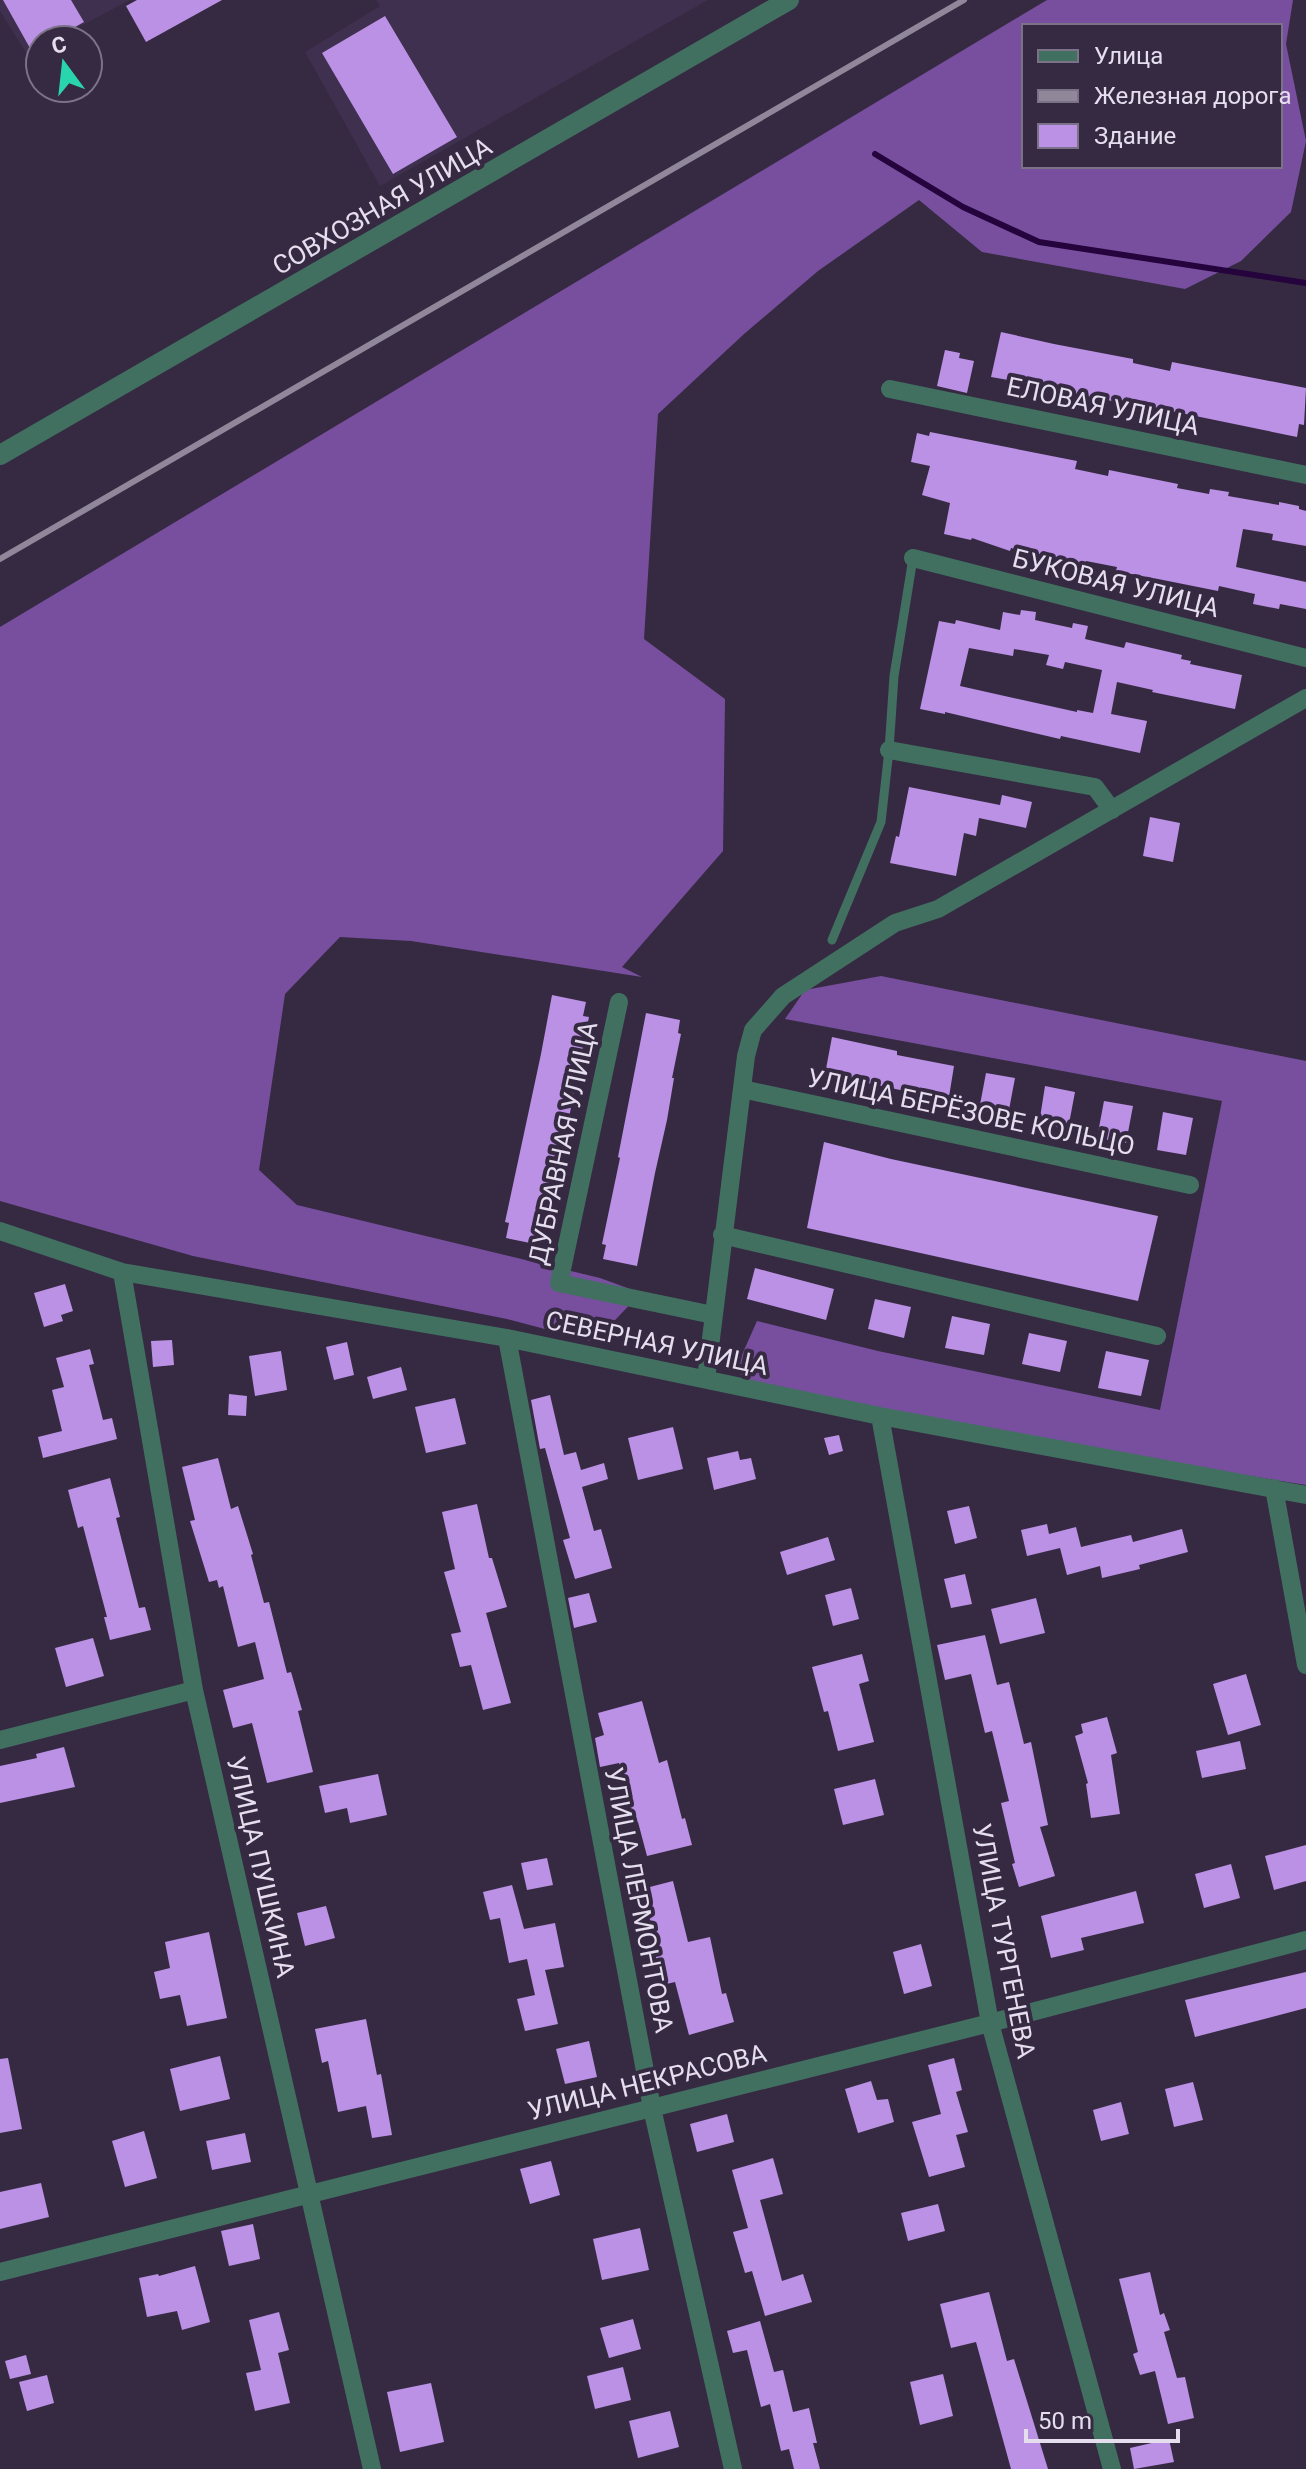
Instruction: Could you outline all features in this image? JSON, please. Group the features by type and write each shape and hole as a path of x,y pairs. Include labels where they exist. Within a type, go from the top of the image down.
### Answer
{"street":[{"name":"СОВХОЗНАЯ УЛИЦА","path":"0,455 789,0"},
{"name":"ЕЛОВАЯ УЛИЦА","path":"890,389 1306,475"},
{"name":"БУКОВАЯ УЛИЦА","path":"913,558 1306,658"},
{"path":"706,1379 746,1056 753,1030 783,996 895,923 938,909 1306,698"},
{"path":"889,750 1095,787 1112,810"},
{"name":"ДУБРАВНАЯ УЛИЦА","path":"619,1002 559,1283 713,1315"},
{"name":"УЛИЦА БЕРЁЗОВЕ КОЛЬЦО","path":"742,1089 1190,1185"},
{"name":"СЕВЕРНАЯ УЛИЦА","path":"0,1231 122,1272 507,1338 880,1416 1306,1495"},
{"path":"722,1235 1157,1336"},
{"name":"УЛИЦА ПУШКИНА","path":"122,1272 194,1690 372,2469"},
{"name":"УЛИЦА ЛЕРМОНТОВА","path":"507,1338 652,2108 733,2469"},
{"name":"УЛИЦА ТУРГЕНЕВА","path":"880,1416 990,2023 1112,2469"},
{"path":"1274,1488 1306,1665"},
{"path":"0,1740 194,1690"},
{"name":"УЛИЦА НЕКРАСОВА","path":"0,2272 990,2023 1306,1940"}],"lane":[{"path":"832,940 881,822 894,676 913,558"}],"shaded area":[{"path":"0,0 130,0 84,24 24,24 24,49 0,11"},
{"path":"376,0 708,0 380,186 305,52 380,6"},
{"path":"1047,0 1293,0 1286,44 1306,141 1291,212 1241,261 1185,289 982,252 919,200 818,271 658,414 644,639 725,699 723,851 622,967 642,977 411,941 340,937 285,994 259,1170 297,1205 600,1278 641,1293 594,1342 507,1319 193,1256 0,1201 0,627"},
{"path":"881,976 1306,1061 1306,1485 880,1416 744,1382 737,1366 757,1321 878,1351 1160,1410 1222,1101 785,1019 805,990"}],"building":[{"path":"3,0 71,0 84,22 24,24 24,37"},
{"path":"137,0 222,0 146,42 126,6"},
{"path":"385,16 457,137 393,174 322,53"},
{"path":"1001,332 1133,359 1133,363 1170,371 1172,362 1306,388 1304,425 1299,424 1297,437 991,377"},
{"path":"945,350 960,353 959,358 974,361 967,393 937,386"},
{"path":"930,432 1077,461 1075,469 1108,476 1109,470 1178,484 1177,488 1209,494 1210,489 1229,492 1228,496 1299,506 1299,509 1306,511 1306,546 1272,540 1273,534 1243,529 1236,567 1306,582 1306,609 1280,604 1279,609 1253,604 1255,594 1219,586 1218,591 1116,571 1117,567 1086,561 1085,566 944,534 950,503 922,495 930,466 911,462 917,433 929,436"},
{"path":"1021,610 1036,612 1035,620 1072,628 1073,623 1088,626 1085,639 1124,648 1126,642 1182,655 1181,659 1191,661 1190,664 1242,675 1235,709 1117,682 1111,714 1147,721 1140,753 920,709 939,621 955,624 956,620 1000,630 1003,612 1020,615","holes":["969,648 1013,656 1014,649 1049,655 1046,665 1063,669 1065,662 1102,670 1093,713 960,686"]},
{"path":"909,787 1000,805 1002,795 1032,802 1026,828 979,818 976,836 964,833 956,876 890,863 896,836 899,837"},
{"path":"1150,817 1180,823 1173,862 1143,856"},
{"path":"552,995 586,1002 583,1016 589,1017 540,1245 506,1238 509,1223 505,1222"},
{"path":"646,1013 680,1020 678,1033 681,1034 637,1266 603,1259 606,1245 602,1244"},
{"path":"832,1037 897,1051 897,1055 954,1066 948,1103 825,1074"},
{"path":"986,1073 1015,1078 1008,1115 979,1110"},
{"path":"1045,1086 1075,1092 1068,1129 1039,1124"},
{"path":"1104,1101 1133,1106 1126,1143 1097,1138"},
{"path":"1163,1112 1193,1118 1186,1155 1157,1150"},
{"path":"824,1142 1158,1216 1138,1301 807,1228"},
{"path":"755,1268 834,1289 826,1320 747,1299"},
{"path":"65,1284 73,1311 61,1315 63,1321 44,1327 34,1293"},
{"path":"875,1299 911,1307 904,1338 868,1329"},
{"path":"952,1316 990,1324 984,1355 945,1348"},
{"path":"1029,1333 1067,1341 1060,1372 1022,1364"},
{"path":"172,1340 174,1365 153,1367 151,1341"},
{"path":"347,1342 354,1375 334,1380 326,1347"},
{"path":"90,1349 94,1364 89,1365 103,1420 112,1418 117,1439 43,1458 38,1437 62,1431 52,1390 64,1387 56,1358"},
{"path":"281,1351 287,1390 255,1396 249,1356"},
{"path":"1106,1351 1149,1360 1141,1396 1098,1388"},
{"path":"401,1367 407,1390 373,1399 367,1377"},
{"path":"229,1394 247,1396 246,1416 228,1415"},
{"path":"550,1395 564,1455 576,1452 581,1470 604,1463 608,1479 582,1487 594,1531 601,1529 612,1568 575,1579 563,1540 570,1538 545,1448 540,1449 531,1400"},
{"path":"455,1398 466,1444 426,1453 415,1407"},
{"path":"673,1427 683,1469 638,1480 628,1438"},
{"path":"839,1435 843,1451 829,1455 824,1438"},
{"path":"738,1451 740,1460 751,1458 756,1479 714,1490 707,1458"},
{"path":"218,1458 231,1509 238,1506 264,1603 269,1602 287,1673 291,1672 302,1710 298,1711 313,1772 267,1783 252,1723 233,1728 223,1690 264,1679 255,1642 238,1647 223,1586 219,1588 217,1580 209,1582 190,1521 195,1520 182,1467"},
{"path":"110,1478 120,1517 116,1518 139,1608 145,1607 151,1630 110,1640 83,1526 78,1528 68,1490"},
{"path":"477,1504 489,1558 492,1558 507,1607 486,1613 511,1703 483,1710 471,1665 460,1667 451,1634 461,1632 444,1572 455,1569 442,1512"},
{"path":"969,1506 977,1538 955,1544 947,1511"},
{"path":"1047,1524 1049,1534 1076,1527 1081,1547 1131,1535 1133,1542 1182,1529 1188,1552 1102,1578 1100,1566 1067,1575 1060,1548 1027,1556 1021,1530"},
{"path":"828,1537 835,1560 787,1575 780,1552"},
{"path":"965,1574 972,1604 951,1608 944,1579"},
{"path":"851,1588 859,1619 833,1626 825,1595"},
{"path":"589,1593 597,1622 574,1628 568,1598"},
{"path":"1036,1598 1045,1633 1000,1644 991,1609"},
{"path":"985,1635 997,1685 1009,1682 1024,1744 1031,1742 1048,1825 1040,1827 1055,1876 1019,1887 1001,1803 1009,1801 992,1731 985,1733 971,1674 945,1680 937,1645"},
{"path":"93,1638 104,1676 66,1687 55,1648"},
{"path":"862,1654 869,1681 859,1684 874,1742 838,1751 812,1667"},
{"path":"1246,1674 1261,1725 1228,1735 1213,1684"},
{"path":"642,1701 659,1763 667,1760 692,1845 647,1856 638,1822 634,1823 619,1763 600,1767 595,1738 604,1735 598,1713"},
{"path":"1107,1717 1117,1753 1111,1755 1120,1814 1091,1818 1088,1783 1075,1736 1083,1733 1081,1724"},
{"path":"1240,1741 1246,1769 1202,1778 1196,1751"},
{"path":"64,1747 75,1787 0,1803 0,1766 37,1758 36,1754"},
{"path":"378,1774 387,1815 350,1823 347,1808 325,1813 319,1786"},
{"path":"875,1779 884,1815 843,1825 834,1789"},
{"path":"1306,1845 1306,1881 1274,1890 1265,1856"},
{"path":"547,1858 553,1885 527,1890 521,1863"},
{"path":"1231,1864 1240,1898 1204,1908 1195,1874"},
{"path":"673,1881 688,1942 710,1937 722,1994 726,1993 734,2022 689,2035 675,1982 662,1985 654,1949 657,1948 642,1889"},
{"path":"512,1885 524,1929 555,1923 564,1967 545,1970 558,2024 525,2031 517,1999 535,1995 527,1959 509,1963 500,1918 490,1920 483,1892"},
{"path":"1136,1891 1144,1923 1081,1938 1084,1950 1051,1958 1041,1916"},
{"path":"326,1906 335,1938 305,1946 297,1913"},
{"path":"209,1932 227,2018 187,2026 180,1995 160,1999 154,1972 170,1968 165,1942"},
{"path":"921,1944 932,1986 904,1994 893,1952"},
{"path":"1306,1972 1306,2008 1195,2037 1185,2000"},
{"path":"366,2019 377,2075 381,2074 392,2135 372,2138 366,2106 338,2112 328,2061 322,2063 315,2029"},
{"path":"589,2041 597,2077 565,2084 556,2049"},
{"path":"220,2056 230,2099 180,2111 170,2069"},
{"path":"8,2058 22,2129 0,2133 0,2059"},
{"path":"954,2058 962,2090 956,2092 968,2132 956,2135 965,2167 929,2177 912,2122 941,2114 928,2065"},
{"path":"871,2081 877,2100 888,2099 894,2122 858,2133 845,2089"},
{"path":"1193,2082 1203,2120 1174,2127 1165,2089"},
{"path":"1121,2102 1129,2134 1101,2141 1093,2110"},
{"path":"727,2114 734,2142 697,2152 690,2124"},
{"path":"144,2131 157,2178 125,2187 112,2141"},
{"path":"245,2133 251,2162 212,2170 206,2141"},
{"path":"773,2158 783,2194 760,2200 782,2281 803,2274 812,2302 765,2316 752,2271 745,2273 733,2232 748,2228 732,2170"},
{"path":"551,2161 560,2195 530,2204 520,2169"},
{"path":"41,2183 49,2217 0,2229 0,2192"},
{"path":"938,2204 945,2231 908,2241 901,2213"},
{"path":"253,2224 260,2259 229,2266 221,2231"},
{"path":"640,2228 649,2270 602,2280 593,2239"},
{"path":"195,2266 210,2322 182,2330 177,2311 147,2317 139,2278"},
{"path":"1150,2272 1160,2315 1164,2313 1170,2330 1164,2332 1177,2378 1185,2377 1194,2418 1168,2424 1155,2371 1140,2375 1133,2354 1138,2352 1119,2279"},
{"path":"989,2292 1007,2361 1014,2359 1048,2469 1011,2469 976,2342 951,2348 940,2304"},
{"path":"279,2312 289,2350 278,2353 290,2403 255,2411 246,2373 261,2370 249,2320"},
{"path":"633,2319 641,2349 609,2358 600,2328"},
{"path":"760,2321 774,2372 783,2370 793,2412 809,2408 820,2469 794,2469 789,2449 781,2451 770,2404 761,2407 747,2350 733,2353 727,2331"},
{"path":"26,2355 31,2374 10,2379 5,2361"},
{"path":"623,2367 631,2400 595,2409 587,2376"},
{"path":"943,2374 953,2416 920,2425 910,2382"},
{"path":"47,2375 54,2403 27,2411 19,2382"},
{"path":"431,2383 444,2442 400,2452 387,2392"},
{"path":"670,2411 679,2447 638,2458 629,2421"},
{"path":"1169,2439 1174,2462 1134,2469 1130,2448"}],"waterway":[{"path":"875,154 963,207 1039,242 1306,283"}],"railway":[{"path":"0,559 964,0"}]}
